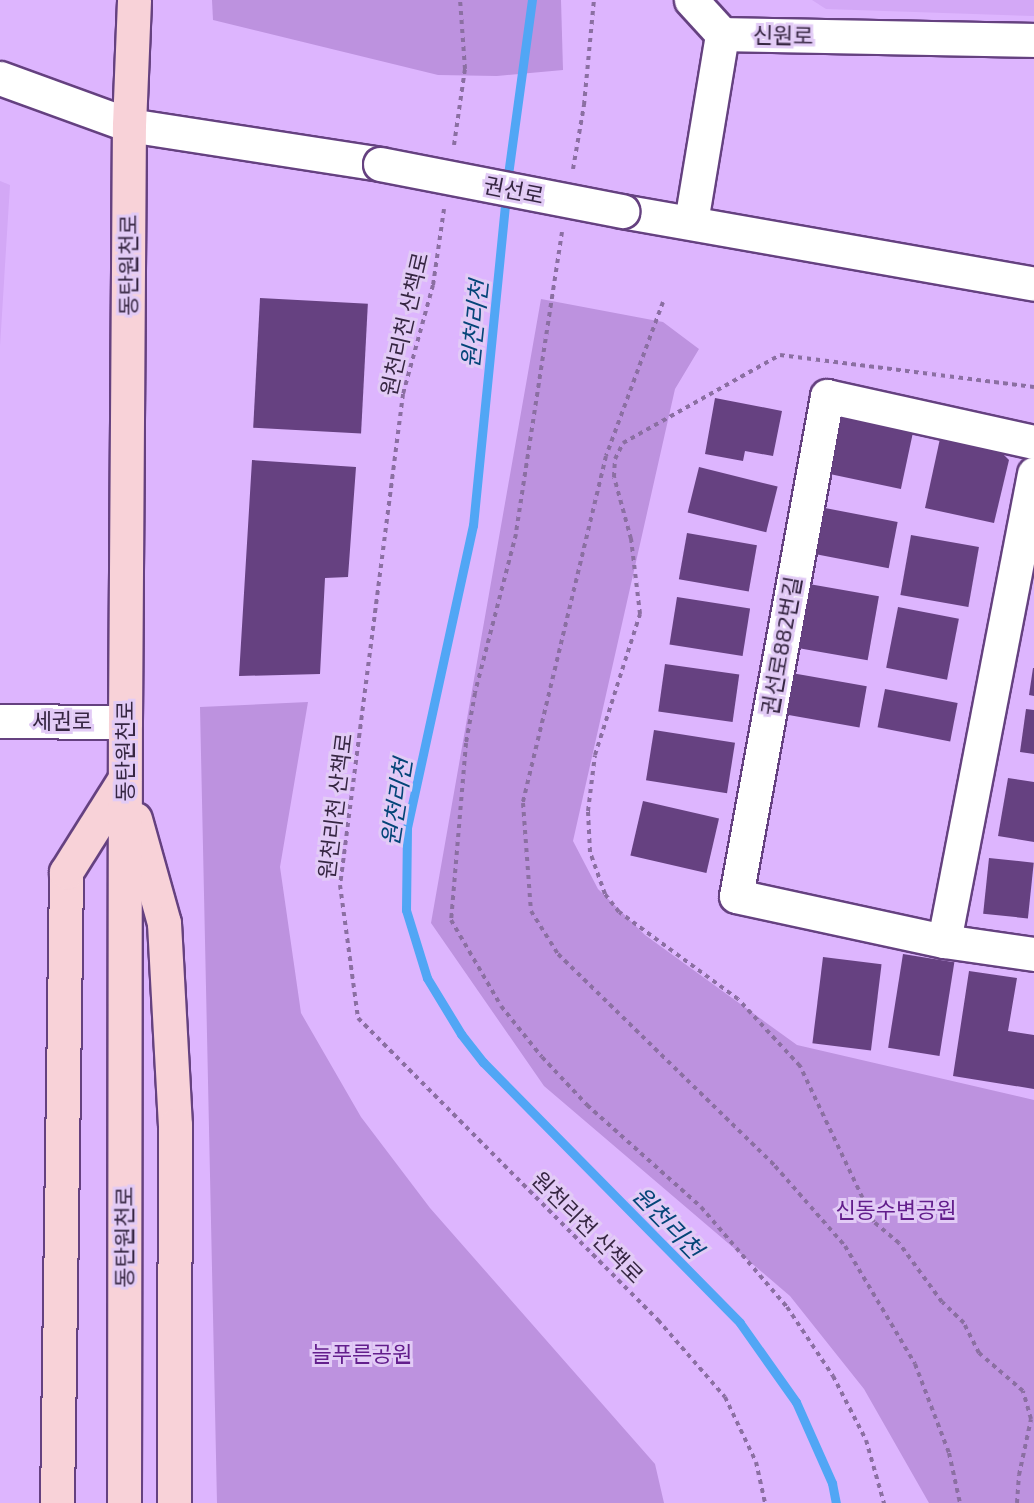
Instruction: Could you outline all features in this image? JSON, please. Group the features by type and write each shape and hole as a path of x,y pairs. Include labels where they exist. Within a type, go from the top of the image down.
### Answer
{"main road":[{"name":"동탄원천로","path":"124,1503 124,722 129,125 135,0"},
{"path":"57,1503 66,872 124,780"},
{"path":"124,780 164,923 175,1125 174,1503"}],"street":[{"path":"691,0 722,34"},
{"name":"신원로","path":"691,222 722,34 1034,40"},
{"name":"권선로","path":"0,78 129,125 380,164 622,211 1034,284"},
{"name":"권선로882번길","path":"1034,442 826,396 736,896 944,941 1034,954"},
{"path":"944,941 1034,474"},
{"name":"세권로","path":"0,721 124,722"}],"path":[{"path":"453,150 465,69 460,0"},
{"path":"573,173 584,105 594,0"},
{"name":"원천리천 산책로","path":"445,206 434,285 403,394 340,885 358,1018 658,1320 724,1397 756,1462 765,1503"},
{"path":"565,219 516,534 475,693 466,743 451,920 501,1006 542,1057 587,1105 701,1207 787,1307 833,1376 866,1440 884,1503"},
{"path":"663,302 606,456 523,803 531,911 558,954 775,1166 844,1246 915,1364 949,1453 960,1503"}],"shaded area":[{"path":"812,0 1034,0 1034,16 826,9"},
{"path":"0,181 10,185 0,346"}],"green space":[{"path":"212,0 561,0 563,70 497,76 438,75 213,20"},
{"name":"신동수변공원","path":"541,299 663,322 699,349 675,389 573,841 598,889 645,935 797,1045 1034,1100 1034,1503 929,1503 864,1389 790,1296 544,1086 431,923"},
{"name":"늘푸른공원","path":"308,702 280,867 301,1013 361,1117 430,1208 655,1464 664,1503 217,1503 200,707"}],"building":[{"path":"260,298 368,304 361,433 253,428"},
{"path":"715,398 782,411 773,456 745,451 743,461 705,454"},
{"path":"841,415 913,430 901,489 829,474"},
{"path":"941,434 995,446 1009,460 994,523 925,508"},
{"path":"252,460 356,467 348,577 325,578 320,674 239,676"},
{"path":"699,467 778,487 766,532 688,513"},
{"path":"825,508 898,522 889,568 816,554"},
{"path":"687,533 757,545 749,592 679,579"},
{"path":"911,535 979,547 968,607 900,595"},
{"path":"809,584 879,596 868,660 798,648"},
{"path":"677,597 750,609 743,656 669,644"},
{"path":"898,607 959,619 947,680 886,668"},
{"path":"665,664 739,674 733,722 658,712"},
{"path":"1034,668 1034,696 1029,695"},
{"path":"786,672 867,686 859,728 779,713"},
{"path":"885,689 958,703 950,741 878,727"},
{"path":"1026,709 1034,710 1034,754 1020,752"},
{"path":"654,730 735,743 727,793 646,780"},
{"path":"1008,778 1034,782 1034,842 998,836"},
{"path":"643,801 719,819 706,873 630,856"},
{"path":"989,858 1034,863 1028,918 983,914"},
{"path":"903,954 954,962 939,1056 888,1048"},
{"path":"823,957 882,964 871,1051 812,1043"},
{"path":"969,971 1017,978 1008,1031 1034,1035 1034,1089 953,1076"}],"waterway":[{"name":"원천리천","path":"507,182 532,0"},
{"name":"원천리천","path":"506,195 473,525 407,828 406,910 427,978 461,1034 483,1062 740,1323 796,1402 832,1483 836,1503"}]}
